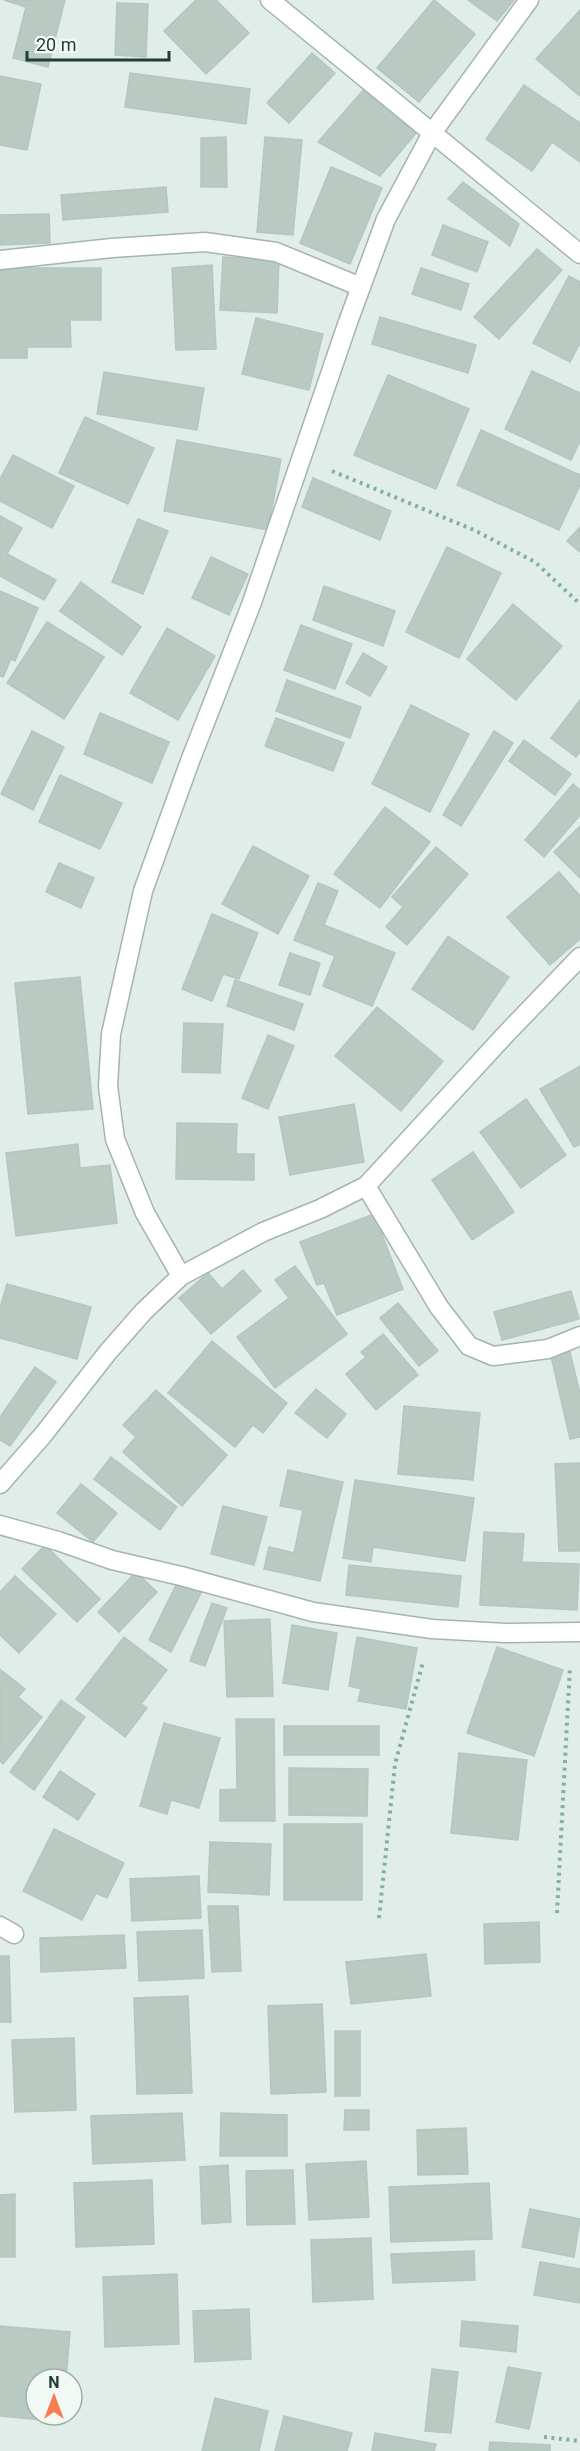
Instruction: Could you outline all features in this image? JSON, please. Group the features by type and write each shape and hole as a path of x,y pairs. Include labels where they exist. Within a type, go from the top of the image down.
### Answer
{"street":[{"path":"270,0 580,254"},
{"path":"181,1276 145,1213 116,1139 108,1086 111,1034 143,891 190,761 251,605 386,219 432,134 529,0"},
{"path":"0,260 112,248 205,242 276,252 362,286"},
{"path":"0,1484 43,1435 108,1352 144,1311 181,1276 263,1232 320,1209 366,1186 580,957"},
{"path":"366,1186 439,1308 470,1346 493,1356 548,1349 580,1336"},
{"path":"0,1525 58,1541 112,1560 313,1612 432,1629 505,1633 576,1632"}],"path":[{"path":"301,458 474,530 535,562 580,604"},
{"path":"379,1918 395,1764 432,1629"},
{"path":"557,1913 576,1632"},
{"path":"544,2437 580,2441"}],"building":[{"path":"4,0 65,0 48,67 13,58 26,7"},
{"path":"196,0 216,0 249,33 206,74 164,31"},
{"path":"434,0 475,34 419,102 377,68"},
{"path":"468,0 514,0 497,21"},
{"path":"117,3 148,4 146,57 115,55"},
{"path":"580,10 580,96 536,59"},
{"path":"312,53 335,73 289,123 267,103"},
{"path":"130,73 250,89 246,124 125,107"},
{"path":"0,76 41,84 27,150 0,145"},
{"path":"524,85 580,123 580,162 552,142 532,171 486,139"},
{"path":"365,88 416,133 380,176 318,142"},
{"path":"226,137 227,187 201,187 201,138"},
{"path":"265,137 302,140 293,235 257,232"},
{"path":"331,167 382,188 350,264 300,243"},
{"path":"463,182 519,224 510,246 448,199"},
{"path":"166,187 168,212 63,220 61,195"},
{"path":"49,214 50,243 0,245 0,215"},
{"path":"443,225 488,242 477,272 432,255"},
{"path":"537,249 562,270 499,339 474,317"},
{"path":"223,257 279,260 277,313 220,310"},
{"path":"212,265 216,349 176,350 172,268"},
{"path":"0,268 101,268 101,320 70,320 71,347 27,347 27,358 0,358"},
{"path":"421,268 469,284 461,310 412,294"},
{"path":"569,276 580,282 580,343 570,362 533,343"},
{"path":"380,317 476,345 468,373 372,344"},
{"path":"256,318 323,334 309,390 242,374"},
{"path":"532,371 580,393 580,441 571,460 505,429"},
{"path":"104,372 204,388 197,430 97,414"},
{"path":"388,375 469,409 436,489 354,455"},
{"path":"85,417 154,448 128,504 59,473"},
{"path":"481,430 580,475 580,485 559,530 457,485"},
{"path":"177,440 281,459 268,530 164,511"},
{"path":"13,455 74,486 52,528 0,501 0,479"},
{"path":"313,478 391,511 380,540 302,507"},
{"path":"0,516 22,528 7,554 56,580 44,600 0,576"},
{"path":"138,519 168,531 143,594 112,582"},
{"path":"580,527 580,552 567,541"},
{"path":"447,547 501,573 459,658 406,632"},
{"path":"211,557 248,574 229,615 192,598"},
{"path":"81,582 141,627 122,655 60,611"},
{"path":"324,586 395,611 383,646 313,620"},
{"path":"0,591 38,608 15,661 11,659 3,677 0,676"},
{"path":"513,604 562,646 516,700 467,659"},
{"path":"47,622 104,657 64,719 7,683"},
{"path":"301,625 352,644 335,689 284,670"},
{"path":"167,628 215,656 178,720 130,693"},
{"path":"363,653 387,667 370,696 346,683"},
{"path":"287,680 361,707 350,738 276,711"},
{"path":"580,700 580,752 576,757 551,738"},
{"path":"411,705 469,734 430,812 372,784"},
{"path":"100,713 169,742 152,783 84,754"},
{"path":"276,718 344,743 333,771 265,746"},
{"path":"32,731 64,747 33,810 1,794"},
{"path":"494,731 513,743 461,826 443,815"},
{"path":"524,740 571,774 555,795 509,761"},
{"path":"60,775 122,803 100,849 39,822"},
{"path":"573,784 580,790 580,815 544,857 525,840"},
{"path":"385,807 430,842 380,908 334,874"},
{"path":"580,826 580,878 554,852"},
{"path":"253,846 309,876 278,934 222,904"},
{"path":"436,847 468,874 407,945 386,927 403,907 392,897"},
{"path":"59,863 94,878 81,908 46,892"},
{"path":"559,872 580,896 580,939 550,965 507,917"},
{"path":"318,883 338,891 324,925 395,953 372,1006 323,986 335,956 294,940"},
{"path":"212,914 258,933 239,979 223,974 212,1001 182,989"},
{"path":"448,936 509,977 473,1030 412,989"},
{"path":"290,953 320,963 310,995 279,985"},
{"path":"80,977 93,1109 28,1114 15,983"},
{"path":"235,980 303,1004 294,1030 227,1006"},
{"path":"377,1007 443,1061 401,1111 335,1056"},
{"path":"184,1023 223,1024 220,1073 182,1072"},
{"path":"268,1035 294,1046 268,1109 242,1098"},
{"path":"580,1066 580,1144 574,1147 540,1089"},
{"path":"526,1099 566,1155 521,1188 480,1132"},
{"path":"354,1104 364,1162 290,1175 279,1117"},
{"path":"177,1123 237,1124 236,1154 254,1154 254,1180 176,1179"},
{"path":"78,1144 80,1168 110,1165 117,1223 16,1236 6,1153"},
{"path":"473,1152 514,1212 472,1240 432,1180"},
{"path":"374,1214 403,1289 337,1315 324,1283 317,1285 300,1242"},
{"path":"295,1266 347,1334 275,1388 237,1337 289,1298 275,1280"},
{"path":"243,1270 261,1291 211,1334 179,1298 208,1273 222,1289"},
{"path":"7,1284 91,1307 77,1359 0,1338 0,1308"},
{"path":"571,1291 579,1319 502,1340 494,1312"},
{"path":"398,1303 438,1351 419,1366 380,1318"},
{"path":"383,1334 418,1375 376,1410 346,1374 366,1357 361,1352"},
{"path":"212,1341 287,1403 263,1433 253,1425 235,1447 168,1393"},
{"path":"570,1352 580,1394 580,1437 570,1439 551,1356"},
{"path":"35,1367 56,1382 10,1446 0,1440 0,1417"},
{"path":"316,1389 346,1414 327,1438 295,1413"},
{"path":"156,1390 227,1455 182,1506 123,1452 136,1437 123,1425"},
{"path":"404,1406 480,1413 473,1480 398,1474"},
{"path":"111,1457 177,1507 160,1530 94,1479"},
{"path":"580,1463 580,1551 559,1551 555,1464"},
{"path":"288,1470 343,1482 320,1581 264,1569 269,1547 294,1553 303,1510 280,1506"},
{"path":"355,1480 474,1498 465,1561 373,1547 371,1562 343,1558"},
{"path":"81,1484 117,1513 93,1542 57,1513"},
{"path":"223,1506 267,1517 254,1565 211,1554"},
{"path":"484,1532 524,1534 522,1562 579,1564 577,1610 480,1605"},
{"path":"45,1545 100,1599 77,1622 22,1569"},
{"path":"349,1565 461,1576 458,1607 346,1595"},
{"path":"136,1572 157,1592 119,1632 98,1612"},
{"path":"15,1576 56,1614 19,1653 0,1635 0,1592"},
{"path":"179,1579 202,1591 171,1652 149,1640"},
{"path":"212,1603 227,1608 205,1666 190,1661"},
{"path":"270,1619 273,1696 227,1697 224,1621"},
{"path":"292,1625 337,1633 328,1690 283,1683"},
{"path":"124,1637 167,1670 141,1704 147,1708 125,1737 76,1699"},
{"path":"357,1637 417,1648 406,1709 358,1701 361,1689 349,1686"},
{"path":"497,1647 563,1670 534,1756 467,1733"},
{"path":"1,1670 25,1689 18,1697 42,1717 3,1764 0,1761"},
{"path":"61,1700 85,1717 34,1790 10,1772"},
{"path":"236,1719 274,1719 275,1821 220,1821 220,1790 237,1789"},
{"path":"164,1723 220,1738 199,1808 171,1800 167,1814 140,1806"},
{"path":"284,1726 379,1726 379,1755 284,1755"},
{"path":"459,1753 527,1760 518,1840 451,1833"},
{"path":"289,1768 368,1769 367,1816 289,1815"},
{"path":"60,1771 95,1794 78,1820 43,1797"},
{"path":"284,1824 362,1824 362,1900 284,1900"},
{"path":"54,1829 124,1863 107,1898 96,1893 82,1920 23,1891"},
{"path":"210,1842 271,1844 269,1895 208,1892"},
{"path":"199,1876 201,1918 132,1921 130,1879"},
{"path":"208,1906 238,1906 241,1971 212,1972"},
{"path":"539,1922 540,1962 485,1964 484,1924"},
{"path":"202,1930 204,1978 139,1981 137,1932"},
{"path":"124,1935 126,1968 41,1972 40,1938"},
{"path":"426,1954 431,1996 351,2004 346,1962"},
{"path":"0,1956 9,1956 11,2022 0,2022"},
{"path":"188,1996 192,2093 137,2094 134,1998"},
{"path":"322,2004 326,2092 271,2094 268,2006"},
{"path":"335,2031 360,2031 360,2096 335,2096"},
{"path":"74,2038 76,2110 15,2112 12,2040"},
{"path":"345,2110 369,2110 369,2130 344,2130"},
{"path":"182,2113 185,2160 93,2164 91,2116"},
{"path":"221,2113 287,2115 287,2156 220,2156"},
{"path":"466,2128 468,2174 418,2175 417,2130"},
{"path":"366,2161 369,2217 309,2220 306,2164"},
{"path":"228,2165 231,2222 202,2224 200,2167"},
{"path":"293,2170 295,2224 247,2225 246,2171"},
{"path":"152,2180 154,2244 76,2247 74,2183"},
{"path":"489,2183 492,2239 391,2242 389,2187"},
{"path":"15,2194 15,2257 0,2257 0,2195"},
{"path":"530,2209 580,2219 574,2257 522,2247"},
{"path":"371,2238 373,2299 313,2302 311,2240"},
{"path":"474,2251 475,2280 393,2283 391,2254"},
{"path":"540,2262 580,2269 580,2303 534,2295"},
{"path":"177,2274 179,2344 105,2347 103,2277"},
{"path":"249,2309 251,2359 195,2362 193,2311"},
{"path":"462,2321 518,2326 516,2352 460,2346"},
{"path":"0,2326 70,2332 67,2367 24,2367 24,2418 0,2416"},
{"path":"508,2367 541,2373 529,2429 496,2422"},
{"path":"432,2369 458,2372 451,2433 425,2431"},
{"path":"215,2398 268,2411 259,2451 202,2451"},
{"path":"284,2416 352,2433 347,2451 275,2451"},
{"path":"375,2433 436,2444 434,2451 372,2451"},
{"path":"490,2442 550,2445 550,2451 489,2451"}]}
